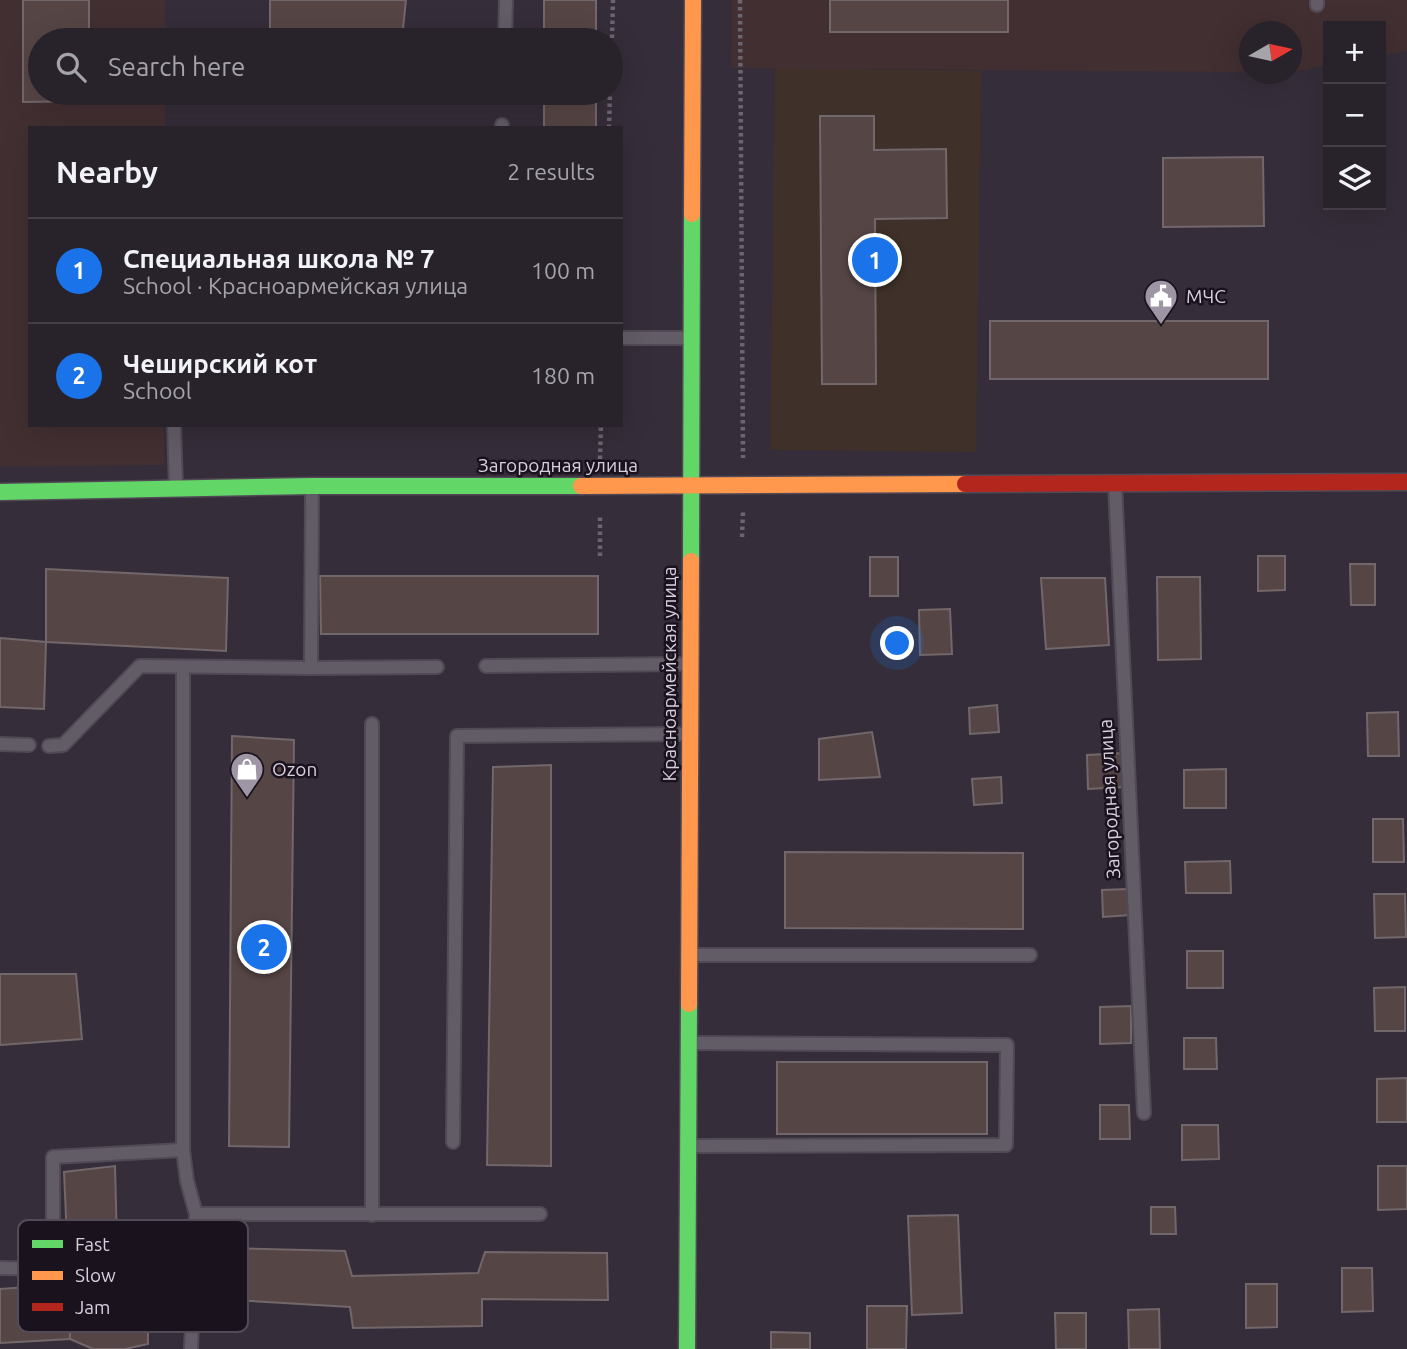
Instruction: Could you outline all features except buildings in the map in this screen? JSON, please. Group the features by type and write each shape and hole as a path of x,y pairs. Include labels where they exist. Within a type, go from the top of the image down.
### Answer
{"main road":[{"name":"Красноармейская улица","path":"687,1349 693,0"},
{"name":"Загородная улица","path":"0,492 312,486 1407,482"}],"lane":[{"path":"505,28 506,0"},
{"path":"623,338 692,338"},
{"path":"174,427 176,488"},
{"name":"Загородная улица","path":"1115,484 1144,1113"},
{"path":"311,668 312,486"},
{"path":"486,666 691,664"},
{"path":"50,746 63,745 140,666 437,667"},
{"path":"183,667 183,1150 196,1220"},
{"path":"372,724 372,1215"},
{"path":"453,1142 457,736 690,734"},
{"path":"0,744 29,746"},
{"path":"688,955 1030,955"},
{"path":"688,1043 1007,1045 1006,1145 688,1146"},
{"path":"53,1220 53,1157 183,1150"},
{"path":"196,1214 540,1214"},
{"path":"0,1268 18,1268"}],"path":[{"path":"612,28 613,0"},
{"path":"740,0 742,537"},
{"path":"609,126 610,105"}],"shaded area":[{"path":"0,0 165,0 165,28 28,28 28,105 165,105 165,126 28,126 28,427 164,427 164,465 0,467"},
{"path":"732,0 1407,0 1407,51 1386,55 1386,21 1323,21 1323,66 1302,70 1302,21 1239,21 1239,72 731,68"},
{"path":"775,68 981,71 976,452 770,450"}],"traffic: fast":[{"path":"691,561 692,214"},
{"path":"0,492 312,486 581,486"},
{"path":"687,1349 689,1004"}],"traffic: slow":[{"path":"692,214 693,0"},
{"path":"581,486 965,484"},
{"path":"689,1004 691,561"}],"traffic: jam":[{"path":"965,484 1407,482"}],"place":[{"name":"Специальная школа № 7","path":"875,260"},
{"name":"МЧС","path":"1161,326"},
{"name":"Ozon","path":"247,799"},
{"name":"Чеширский кот","path":"264,947"}]}
